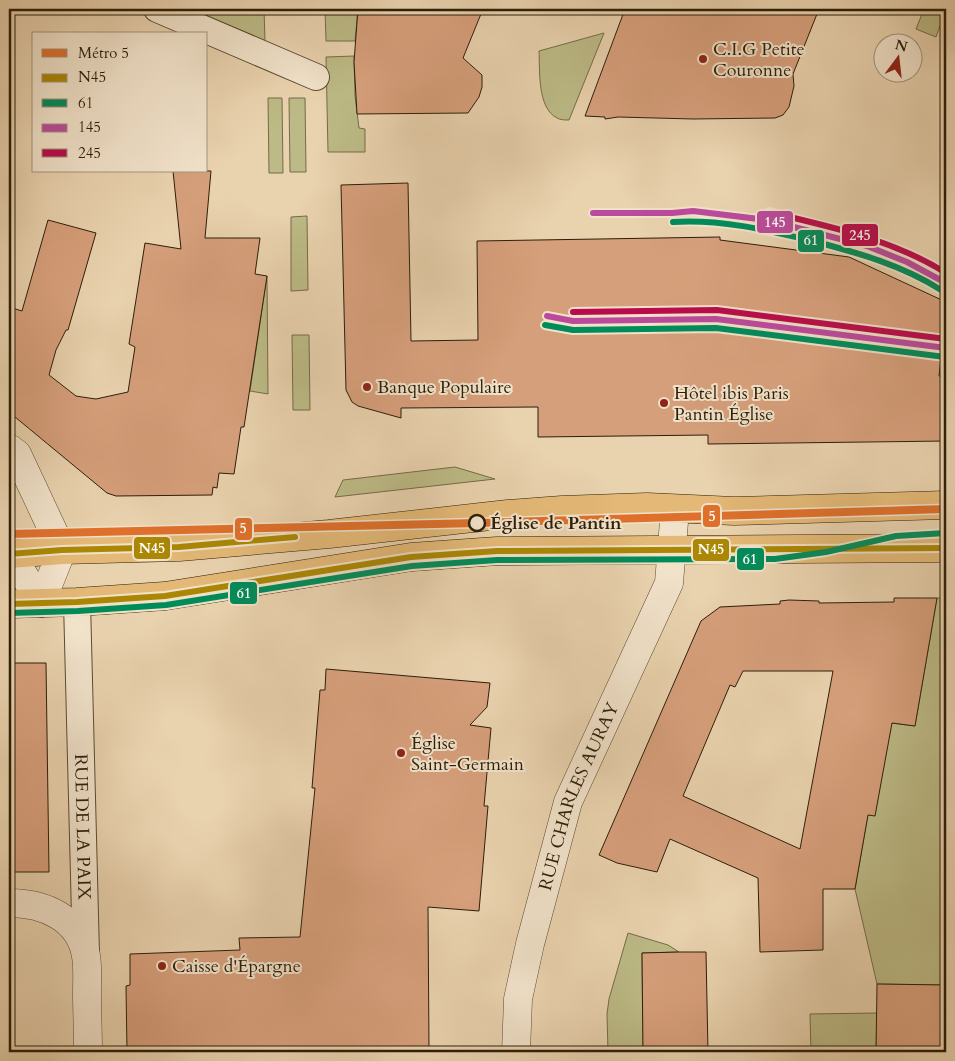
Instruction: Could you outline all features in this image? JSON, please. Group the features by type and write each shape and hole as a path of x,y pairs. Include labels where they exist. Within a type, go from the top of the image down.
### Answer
{"main road":[{"path":"9,553 178,547 329,534 508,514 562,510 647,507 734,511 946,505"},
{"path":"9,604 77,602 194,593 411,557 497,551 946,548"}],"street":[{"path":"157,9 316,77"},
{"path":"9,448 17,454 62,550 41,603"},
{"name":"RUE CHARLES AURAY","path":"516,1052 518,999 530,944 568,802 669,583 675,509"},
{"path":"9,553 41,603"},
{"name":"RUE DE LA PAIX","path":"77,602 88,1052"},
{"path":"9,903 35,906 50,910 62,917 72,926 80,939 86,956"}],"shaded area":[{"path":"198,9 264,9 265,41 198,12"},
{"path":"325,9 358,9 355,41 326,41"},
{"path":"924,9 946,9 936,37 916,29"},
{"path":"604,33 569,120 558,119 546,106 543,97 539,51"},
{"path":"354,56 355,96 359,128 365,129 365,152 328,152 326,57"},
{"path":"268,98 282,98 283,173 269,173"},
{"path":"289,98 305,98 306,172 290,172"},
{"path":"307,216 308,290 291,291 291,217"},
{"path":"267,276 268,394 250,391"},
{"path":"292,335 309,335 310,410 293,410"},
{"path":"455,467 495,479 335,497 343,480"},
{"path":"937,598 946,598 946,985 877,984 855,889 884,722 915,726"},
{"path":"628,933 668,945 679,952 642,953 643,1052 608,1052 607,1014 609,999"},
{"path":"877,1013 876,1052 811,1052 810,1014"}],"building":[{"path":"358,9 483,9 463,58 482,75 482,87 479,97 468,113 357,114 354,62"},
{"name":"C.I.G Petite Couronne","path":"625,9 819,9 793,74 794,86 789,107 783,115 775,118 693,119 618,117 605,119 605,117 585,116"},
{"path":"211,171 205,238 260,238 255,274 267,276 244,427 241,427 234,474 219,473 217,488 213,487 212,495 116,496 107,493 9,412 9,307 22,311 48,220 96,233 68,330 66,330 56,350 49,375 76,396 96,399 128,392 135,347 129,344 145,243 181,249 173,172"},
{"path":"408,183 411,341 478,340 477,241 720,237 720,240 849,257 946,302 939,376 946,376 946,441 708,444 708,435 538,437 538,407 401,408 401,418 358,406 352,402 346,390 341,185"},
{"path":"894,598 937,598 915,726 892,723 875,816 868,815 855,889 823,889 823,950 760,952 758,878 670,839 657,872 617,863 599,855 701,621 720,607 780,604 780,601 789,600 819,601 819,603 894,602","holes":["743,671 833,671 800,849 683,796 730,685 735,687"]},
{"path":"9,663 46,663 49,872 9,872"},
{"path":"326,669 490,683 487,707 470,725 491,728 484,806 488,806 479,911 428,907 429,1048 314,1048 209,1052 127,1052 126,986 130,985 130,954 240,950 239,938 300,937 315,788 312,788 320,690 325,690"},
{"path":"706,952 708,1052 643,1052 642,953"},
{"path":"877,984 946,985 946,1052 876,1052"}],"metro line":[{"name":"5","path":"9,534 478,523 946,509"}],"transit line":[{"name":"145","path":"593,213 672,213 693,211 767,220 867,246 907,262 946,283"},
{"name":"245","path":"769,212 860,235 904,251 946,273"},
{"name":"61","path":"673,222 726,224 761,229 813,241 863,255 911,273 941,290"},
{"name":"245","path":"573,312 717,310 946,339"},
{"name":"145","path":"547,316 573,321 716,319 946,348"},
{"name":"61","path":"545,325 573,330 716,328 945,357"},
{"name":"61","path":"9,613 78,611 166,605 412,566 497,560 775,559 826,552 896,536 946,533"},
{"name":"N45","path":"9,554 62,550 179,547 295,537"},
{"name":"N45","path":"9,604 165,596 411,557 497,551 946,548"}],"place":[{"name":"C.I.G Petite Couronne","path":"703,59"},
{"name":"Banque Populaire","path":"367,387"},
{"name":"Hôtel ibis Paris Pantin Église","path":"664,403"},
{"name":"Église de Pantin","path":"477,523"},
{"name":"Église Saint-Germain","path":"401,753"},
{"name":"Caisse d'Épargne","path":"162,966"}]}
